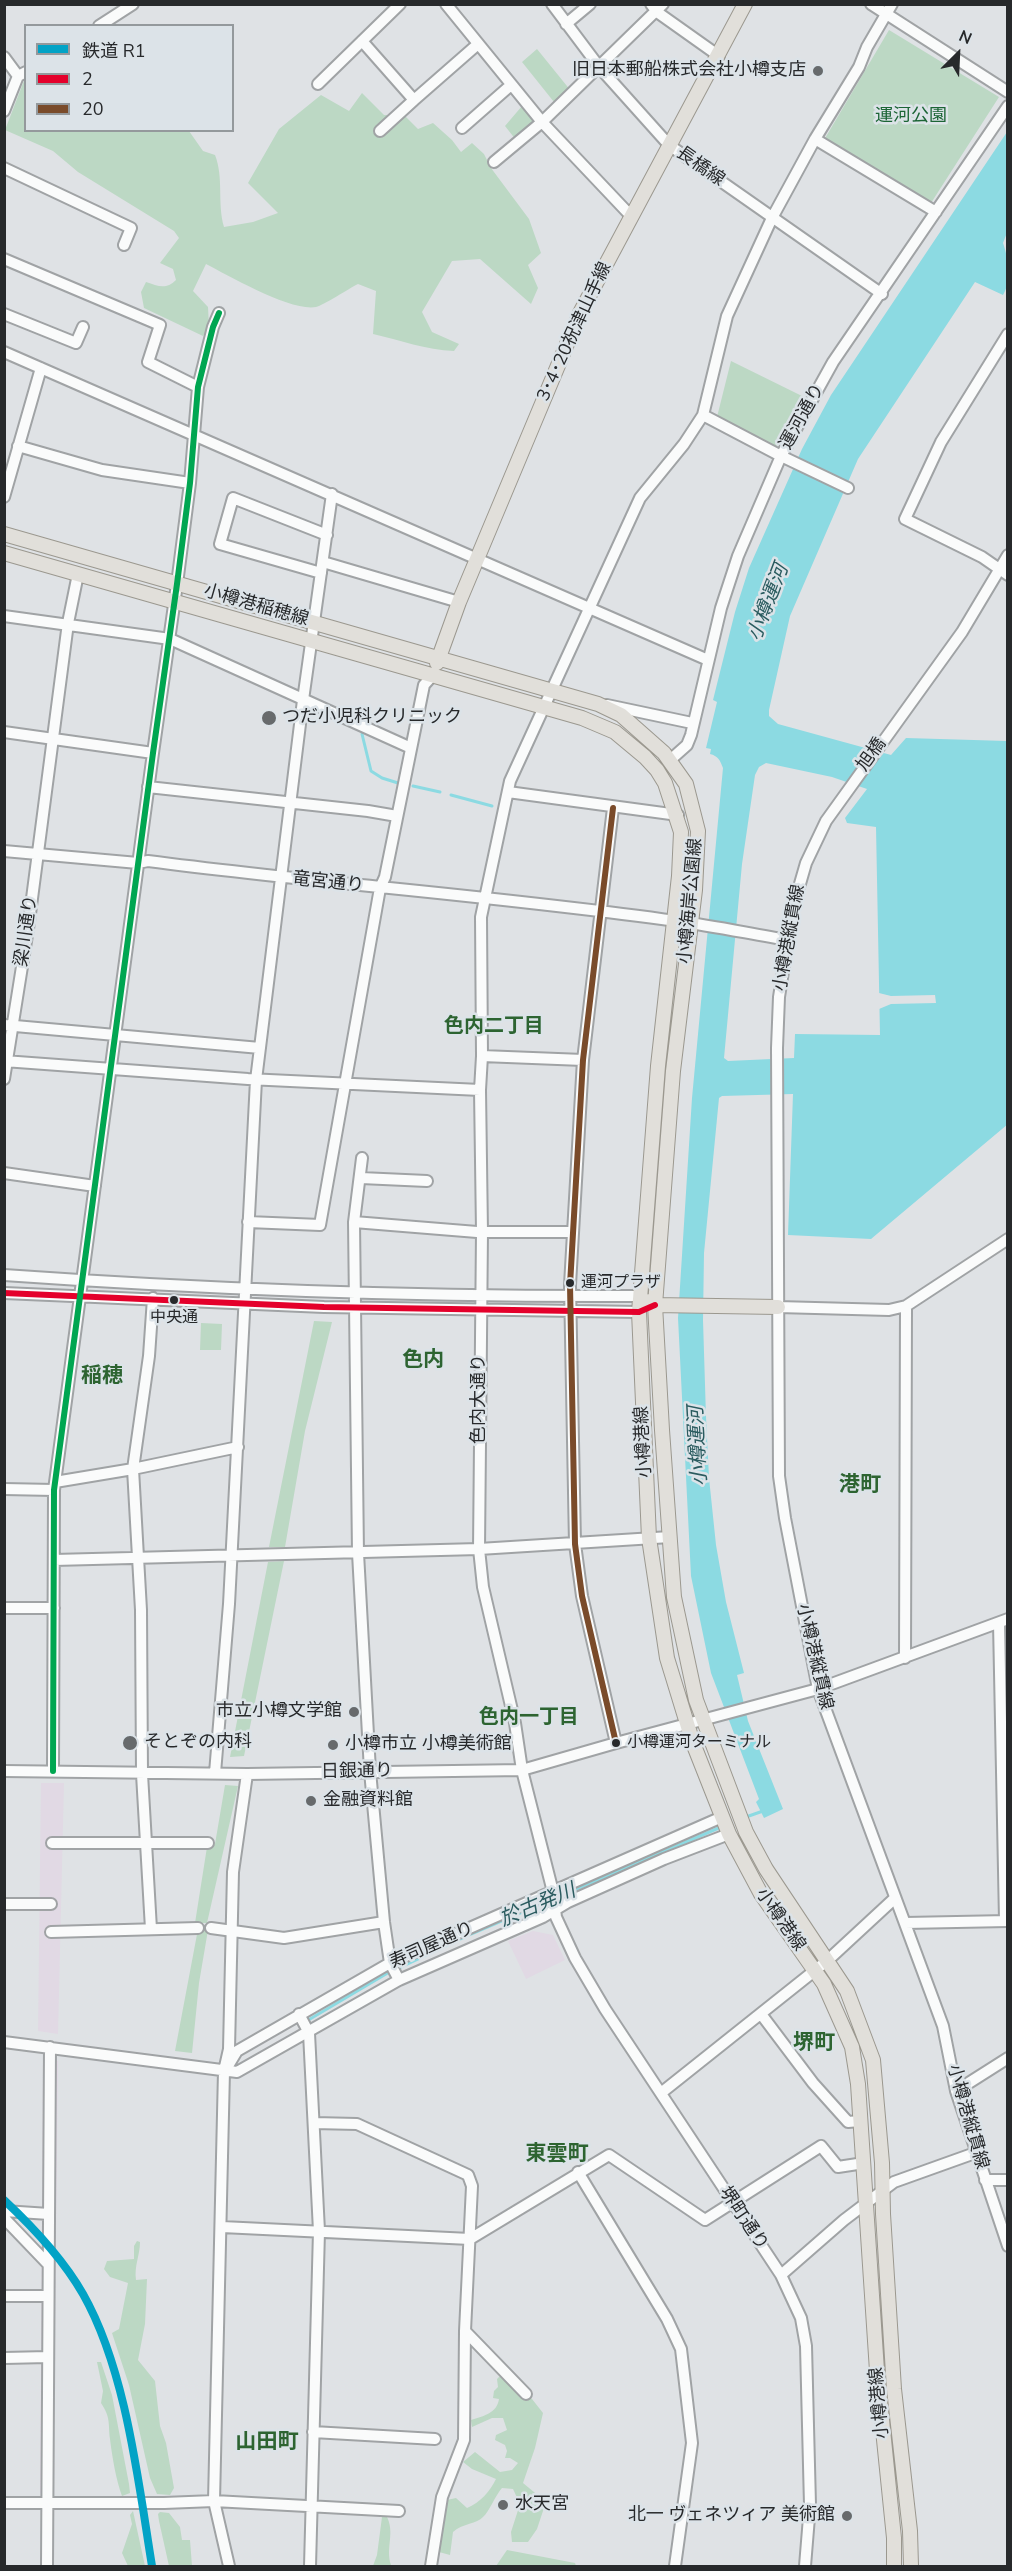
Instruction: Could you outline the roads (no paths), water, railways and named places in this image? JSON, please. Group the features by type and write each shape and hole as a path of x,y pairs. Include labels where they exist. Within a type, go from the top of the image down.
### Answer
{"main road":[{"name":"3･4･20祝津山手線","path":"434,674 459,602 580,313 745,4"},
{"name":"小樽港稲穂線","path":"4,534 438,657"},
{"name":"小樽港稲穂線","path":"4,553 434,674"},
{"name":"小樽海岸公園線","path":"438,657 598,704 621,715 656,745 686,784 698,831 695,890 673,1071 656,1305"},
{"name":"小樽海岸公園線","path":"434,674 546,706 599,723 615,732 645,757 665,783 678,815 681,832 674,921 658,1066 640,1296"},
{"path":"640,1296 656,1305"},
{"name":"小樽港線","path":"640,1296 649,1538 667,1658 687,1725 729,1834 761,1894 815,1970 840,2015 852,2047 858,2084 877,2371 894,2538 894,2566"},
{"path":"639,1312 656,1305 778,1307"},
{"name":"小樽港線","path":"656,1305 674,1597 696,1700 746,1832 766,1869 847,1990 873,2060 894,2389 910,2531 911,2566"}],"street":[{"path":"102,24 133,4"},
{"path":"446,4 542,122 631,216"},
{"name":"長橋線","path":"552,4 600,68 669,145 882,294"},
{"path":"566,24 590,4"},
{"path":"871,4 889,9 1008,92"},
{"path":"318,84 394,6"},
{"path":"494,162 542,122 600,68 657,7 719,56"},
{"name":"色内大通り","path":"554,1901 522,1770 515,1723 483,1587 479,1549 482,1232 481,917 483,898 510,781 589,607 640,498 684,444 703,415 728,316 772,218 814,139 848,87 889,9"},
{"path":"362,41 414,100"},
{"path":"380,131 478,44"},
{"path":"4,57 22,74 7,98 4,111"},
{"path":"462,128 511,85"},
{"name":"運河通り","path":"669,760 687,745 721,608 738,556 781,456 833,362 882,294 1008,106"},
{"path":"814,139 936,212"},
{"path":"4,168 131,228 123,245"},
{"path":"4,259 160,325 148,362 198,387"},
{"path":"52,1772 55,1486 148,787 170,639 190,483 198,387 213,327 219,313"},
{"path":"4,314 76,344 83,327"},
{"path":"1004,572 905,519 941,442 1008,334"},
{"path":"4,352 708,660"},
{"path":"4,497 41,368"},
{"path":"703,415 844,486"},
{"path":"18,446 102,470 190,483"},
{"path":"215,1773 238,1447 256,1080 303,700 332,494"},
{"path":"321,573 220,544 233,498 327,535"},
{"name":"旭橋","path":"839,801 1004,572 1008,555"},
{"path":"323,562 459,602"},
{"name":"梁川通り","path":"4,1079 9,1026 38,854 68,623 78,574"},
{"path":"4,616 68,623 170,639 411,748"},
{"path":"248,1222 320,1225 380,888 386,877 424,685 434,674"},
{"path":"598,704 629,708 692,723"},
{"path":"4,732 153,753"},
{"path":"148,787 397,816"},
{"path":"508,792 678,815"},
{"name":"小樽港縦貫線","path":"839,801 825,821 806,863 793,908 779,997 776,1112 779,1201 779,1476 818,1689 943,2026 956,2091 1008,2246"},
{"path":"614,808 583,1060 570,1297 575,1545 582,1596 616,1743"},
{"name":"竜宮通り","path":"4,851 138,863 148,861 282,878 483,898 690,923 788,939"},
{"path":"9,1026 260,1048"},
{"path":"482,1056 583,1060"},
{"path":"6,1061 256,1080 480,1090"},
{"path":"362,1158 354,1222 355,1292 353,1308 358,1553 370,1771 384,1922 390,1963 399,1980"},
{"path":"4,1173 95,1186"},
{"path":"361,1178 427,1181"},
{"path":"354,1222 482,1232 573,1232"},
{"path":"778,1307 889,1310 906,1306 1008,1239"},
{"path":"4,1275 81,1281 355,1292 570,1297 640,1296"},
{"path":"4,1293 353,1308 639,1312"},
{"path":"151,1929 142,1774 141,1610 136,1558 133,1469 149,1356 153,1298"},
{"path":"904,1658 906,1306"},
{"path":"4,1489 55,1486 238,1447"},
{"path":"54,1560 479,1549 575,1545 670,1537"},
{"path":"4,1608 54,1608"},
{"path":"905,1923 1006,1920 1003,1621"},
{"name":"日銀通り","path":"4,1771 247,1774 522,1770 818,1689 1003,1621"},
{"path":"229,2566 214,2501 224,2071 229,2049 233,1872 238,1823 247,1774"},
{"name":"寿司屋通り","path":"224,2071 237,2051 399,1980 722,1817"},
{"name":"寿司屋通り","path":"4,2042 237,2072 251,2066 304,2023 390,1963 729,1834"},
{"path":"52,1843 208,1843"},
{"path":"661,2093 828,1960 895,1898"},
{"name":"堺町通り","path":"554,1901 558,1924 584,1974 781,2275 801,2318 806,2346 810,2505 805,2566"},
{"path":"4,1904 51,1904"},
{"path":"211,1928 284,1938 384,1922"},
{"path":"51,1932 198,1928"},
{"path":"761,2014 813,2083 848,2122 860,2121"},
{"path":"304,2023 314,2123 319,2230 310,2566"},
{"path":"47,2566 50,2047"},
{"path":"956,2091 1008,2058"},
{"path":"314,2123 357,2124 468,2175 472,2186 465,2331 464,2440 442,2496 431,2566"},
{"path":"222,2227 470,2239 609,2155 705,2220 821,2146 838,2167 864,2163"},
{"path":"781,2275 894,2182 975,2153"},
{"path":"578,2172 667,2319 681,2349 692,2443 675,2566 662,2564"},
{"path":"985,2180 1008,2180"},
{"path":"4,2211 49,2214"},
{"path":"4,2218 48,2264"},
{"path":"4,2296 48,2296"},
{"path":"465,2331 526,2394"},
{"path":"4,2358 48,2357"},
{"path":"313,2432 435,2439"},
{"path":"4,2503 214,2501 399,2511"}],"water":[{"name":"小樽運河","path":"1007,132 1008,230 1003,243 1008,269 1006,289 1003,295 975,282 858,459 790,616 769,710 769,716 778,724 891,755 906,738 1007,741 1008,1124 871,1239 788,1235 793,1094 722,1096 719,1098 704,1253 703,1320 709,1478 716,1545 726,1602 744,1673 737,1675 748,1721 783,1809 764,1818 756,1802 759,1799 711,1673 691,1576 678,1318 692,1098 723,768 718,759 710,754 711,749 706,748 717,702 713,700 735,612 749,568 802,449 831,395","holes":["766,763 832,777 867,789 845,818 847,823 876,827 880,1035 795,1034 794,1058 728,1061 724,1058 742,864 755,775 759,767"]}],"waterway":[{"path":"362,734 371,771 382,778 398,783"},
{"path":"413,786 440,792"},
{"path":"451,795 492,806"},
{"name":"於古発川","path":"746,1817 763,1811"},
{"name":"於古発川","path":"397,1969 471,1934 721,1827"},
{"name":"於古発川","path":"310,2019 391,1971"}],"railway":[{"path":"4,2200 57,2256 83,2294 98,2324 110,2356 128,2426 152,2566"}],"rail line":[{"name":"R1","path":"4,2200 57,2256 83,2294 98,2324 110,2356 128,2426 152,2566"}],"place":[{"name":"旧日本郵船株式会社小樽支店","path":"818,71"},
{"name":"つだ小児科クリニック","path":"269,718"},
{"name":"運河プラザ","path":"570,1283"},
{"name":"中央通","path":"174,1300"},
{"name":"市立小樽文学館","path":"354,1712"},
{"name":"そとぞの内科","path":"130,1743"},
{"name":"小樽運河ターミナル","path":"616,1743"},
{"name":"小樽市立 小樽美術館","path":"333,1745"},
{"name":"金融資料館","path":"311,1801"},
{"name":"水天宮","path":"503,2505"},
{"name":"北一 ヴェネツィア 美術館","path":"847,2516"}],"district":[{"name":"色内二丁目","path":"494,1027"},
{"name":"色内","path":"423,1361"},
{"name":"稲穂","path":"102,1377"},
{"name":"港町","path":"860,1486"},
{"name":"色内一丁目","path":"529,1718"},
{"name":"堺町","path":"814,2044"},
{"name":"東雲町","path":"557,2155"},
{"name":"山田町","path":"267,2443"}],"park label":[{"name":"運河公園","path":"911,117"}]}
